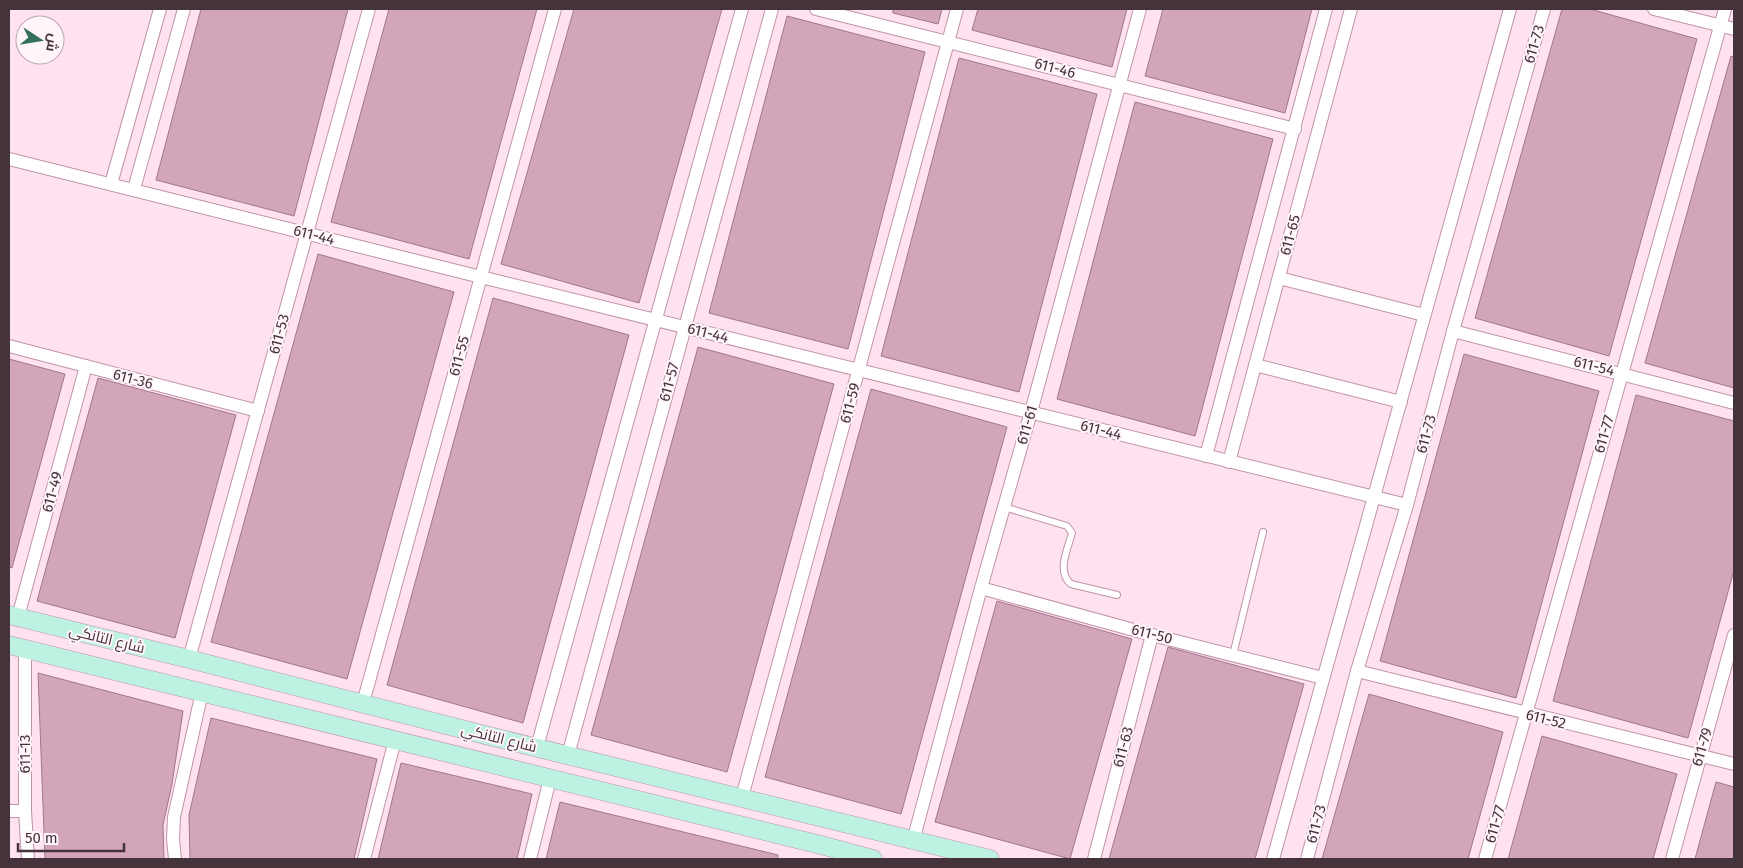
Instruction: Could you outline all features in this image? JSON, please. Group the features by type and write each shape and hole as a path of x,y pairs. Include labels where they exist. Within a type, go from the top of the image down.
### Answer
{"street":[{"path":"111,184 160,9"},
{"path":"134,189 184,9"},
{"name":"611-53","path":"189,659 368,9"},
{"name":"611-55","path":"363,703 555,9"},
{"name":"611-57","path":"537,747 742,9"},
{"name":"611-57","path":"568,755 772,9"},
{"name":"611-46","path":"816,9 948,40 1119,85 1295,128"},
{"name":"611-59","path":"742,797 957,9"},
{"name":"611-61","path":"913,841 1140,9"},
{"name":"611-65","path":"1206,456 1326,9"},
{"name":"611-65","path":"1230,462 1351,9"},
{"path":"1273,859 1510,9"},
{"name":"611-73","path":"1307,859 1357,672 1407,505 1453,330 1544,9"},
{"path":"1654,9 1734,29"},
{"name":"611-77","path":"1485,859 1621,373 1726,9"},
{"name":"611-44","path":"9,159 1407,505"},
{"path":"1279,278 1424,315"},
{"name":"611-54","path":"1453,330 1734,403"},
{"name":"611-36","path":"9,346 258,411"},
{"path":"1255,365 1401,402"},
{"name":"611-49","path":"13,616 86,366"},
{"name":"611-50","path":"981,588 1152,635 1324,678"},
{"name":"شارع التانكي","path":"13,616 485,735 990,859"},
{"name":"611-63","path":"1094,859 1152,635"},
{"name":"611-79","path":"1672,859 1734,635"},
{"path":"90,665 96,637"},
{"name":"شارع التانكي","path":"17,647 873,859"},
{"name":"611-13","path":"17,647 28,859"},
{"name":"611-52","path":"1357,672 1734,764"},
{"path":"175,859 173,839 174,817 202,692"},
{"path":"478,761 485,735"},
{"path":"364,859 395,740"},
{"path":"530,859 550,779"},
{"path":"9,811 25,810"},
{"path":"821,845 828,820"}],"lane":[{"path":"1004,507 1067,526 1072,533 1064,562 1063,572 1065,579 1071,584 1116,595"},
{"path":"1233,654 1263,532"}],"building":[{"path":"201,9 348,9 294,216 156,180"},
{"path":"389,9 537,9 469,259 331,222"},
{"path":"574,9 722,9 639,303 501,264"},
{"path":"893,9 942,9 938,24 893,13"},
{"path":"978,9 1127,9 1112,67 972,30"},
{"path":"1163,9 1312,9 1285,113 1145,76"},
{"path":"1562,9 1590,9 1697,39 1609,356 1475,318"},
{"path":"787,16 925,52 848,349 709,313"},
{"path":"1731,56 1734,57 1734,388 1645,363"},
{"path":"959,58 1097,94 1019,392 881,356"},
{"path":"1135,102 1273,139 1195,436 1057,399"},
{"path":"318,254 454,292 347,679 211,642"},
{"path":"493,298 629,335 523,723 387,685"},
{"path":"698,347 834,384 727,772 591,735"},
{"path":"1464,354 1599,391 1516,698 1380,661"},
{"path":"9,359 65,374 12,568 9,567"},
{"path":"98,378 236,415 175,638 37,601"},
{"path":"871,389 1007,427 901,814 765,777"},
{"path":"1636,395 1734,421 1734,570 1688,738 1553,701"},
{"path":"997,601 1132,639 1070,859 935,822"},
{"path":"1168,647 1304,684 1255,859 1109,859"},
{"path":"38,673 183,711 172,784 163,825 164,859 45,859"},
{"path":"1369,694 1503,732 1468,859 1322,859"},
{"path":"211,718 377,759 354,859 190,859 189,815"},
{"path":"1542,736 1677,774 1653,859 1508,859"},
{"path":"401,763 532,794 517,859 378,859"},
{"path":"1716,782 1734,787 1734,859 1695,859"},
{"path":"560,802 778,855 778,859 546,859"}]}
